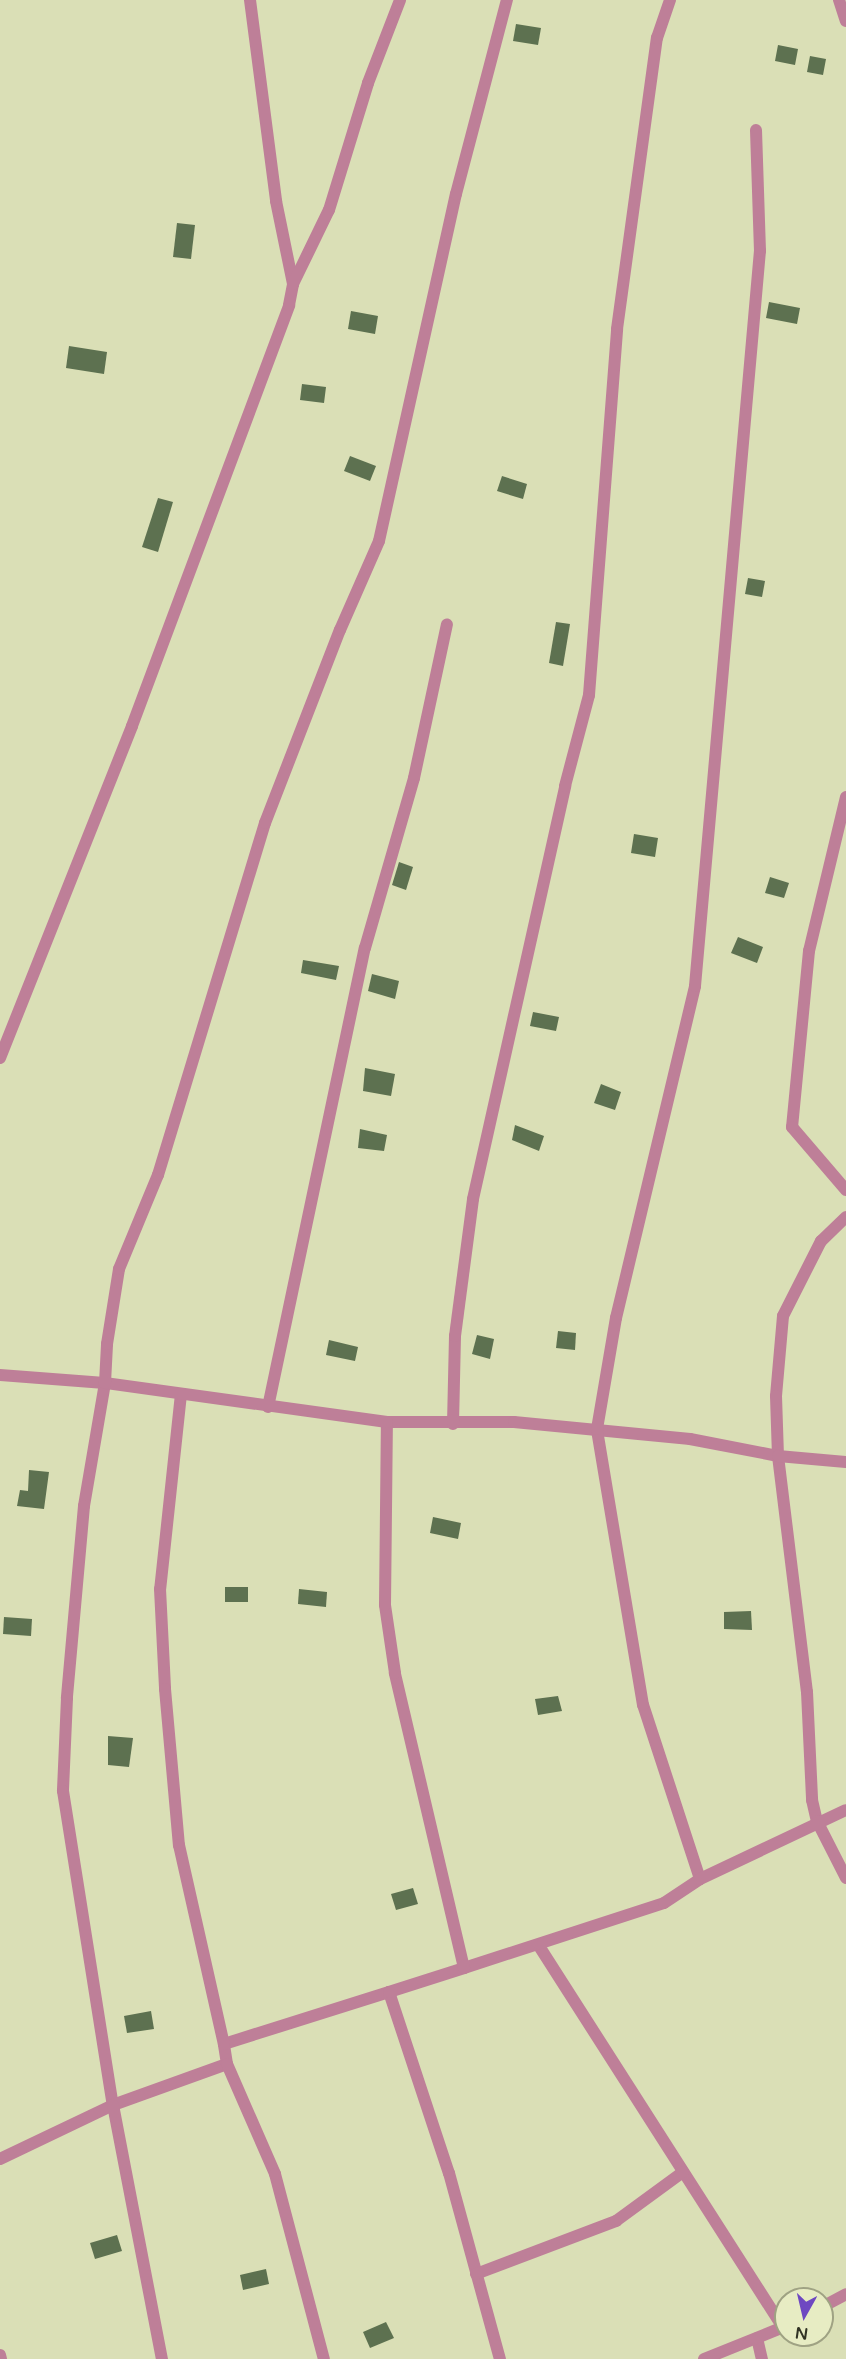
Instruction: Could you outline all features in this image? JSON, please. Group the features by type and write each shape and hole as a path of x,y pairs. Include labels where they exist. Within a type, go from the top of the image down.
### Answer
{"street":[{"path":"250,0 276,201 293,284"},
{"path":"0,1058 132,726 289,305 293,284 329,210 368,83 400,0"},
{"path":"162,2359 112,2105 63,1791 67,1698 84,1506 105,1383 107,1344 119,1269 158,1175 265,823 340,630 379,542 456,194 507,0"},
{"path":"453,1424 455,1336 473,1199 565,786 589,695 617,329 657,38 669,0"},
{"path":"839,0 846,21"},
{"path":"700,1879 643,1705 597,1429 616,1318 695,986 760,251 756,130"},
{"path":"268,1407 365,948 414,778 447,624"},
{"path":"846,797 809,951 792,1127 846,1190"},
{"path":"846,1217 821,1241 783,1316 776,1395 778,1456 807,1692 812,1800 817,1821 846,1878"},
{"path":"0,1375 105,1383 387,1422 453,1424 514,1422 597,1429 690,1439 778,1456 846,1462"},
{"path":"181,1394 160,1589 165,1689 179,1845 228,2064 275,2174 324,2359"},
{"path":"387,1422 385,1605 393,1662 464,1968"},
{"path":"224,2044 539,1946 664,1903 700,1879 817,1821 846,1810"},
{"path":"539,1946 774,2312"},
{"path":"389,1992 449,2173 500,2359"},
{"path":"0,2159 112,2105 228,2064"},
{"path":"476,2274 616,2221 683,2172"},
{"path":"704,2359 774,2331"},
{"path":"757,2338 762,2359"}],"building":[{"path":"516,24 541,28 538,45 513,41"},
{"path":"778,45 798,49 795,65 775,61"},
{"path":"810,56 826,59 823,75 807,72"},
{"path":"177,223 195,225 191,259 173,257"},
{"path":"769,302 800,308 797,324 766,318"},
{"path":"351,311 378,316 375,334 348,329"},
{"path":"69,346 107,352 104,374 66,368"},
{"path":"302,384 326,387 324,403 300,400"},
{"path":"350,456 376,466 370,481 344,471"},
{"path":"502,476 527,484 523,499 497,491"},
{"path":"158,498 173,502 158,552 142,547"},
{"path":"748,578 765,581 762,597 745,594"},
{"path":"556,622 570,624 563,666 549,663"},
{"path":"634,834 658,838 655,857 631,853"},
{"path":"399,862 413,867 406,890 392,885"},
{"path":"770,877 789,883 784,898 765,893"},
{"path":"738,937 763,947 757,963 731,953"},
{"path":"303,960 339,966 336,980 301,973"},
{"path":"372,974 399,981 395,999 368,991"},
{"path":"533,1012 559,1017 556,1031 530,1026"},
{"path":"365,1068 395,1074 391,1096 363,1091"},
{"path":"601,1084 621,1092 615,1110 594,1103"},
{"path":"515,1125 544,1136 539,1151 512,1140"},
{"path":"360,1129 387,1135 384,1151 358,1148"},
{"path":"558,1331 576,1333 575,1350 556,1348"},
{"path":"477,1335 494,1339 490,1359 472,1354"},
{"path":"329,1340 358,1347 355,1361 326,1355"},
{"path":"29,1470 49,1472 44,1509 17,1506 20,1490 28,1491"},
{"path":"433,1517 461,1523 458,1539 430,1533"},
{"path":"225,1587 248,1587 248,1602 225,1602"},
{"path":"299,1589 327,1592 326,1607 298,1604"},
{"path":"751,1611 752,1630 724,1629 724,1612"},
{"path":"4,1617 32,1619 31,1636 3,1634"},
{"path":"558,1696 562,1711 538,1715 535,1699"},
{"path":"108,1736 133,1738 129,1767 108,1765"},
{"path":"413,1888 418,1904 396,1910 391,1894"},
{"path":"151,2011 154,2029 127,2033 124,2016"},
{"path":"117,2235 122,2251 95,2259 90,2243"},
{"path":"266,2269 269,2284 243,2290 240,2275"},
{"path":"386,2322 394,2338 370,2348 363,2332"}]}
